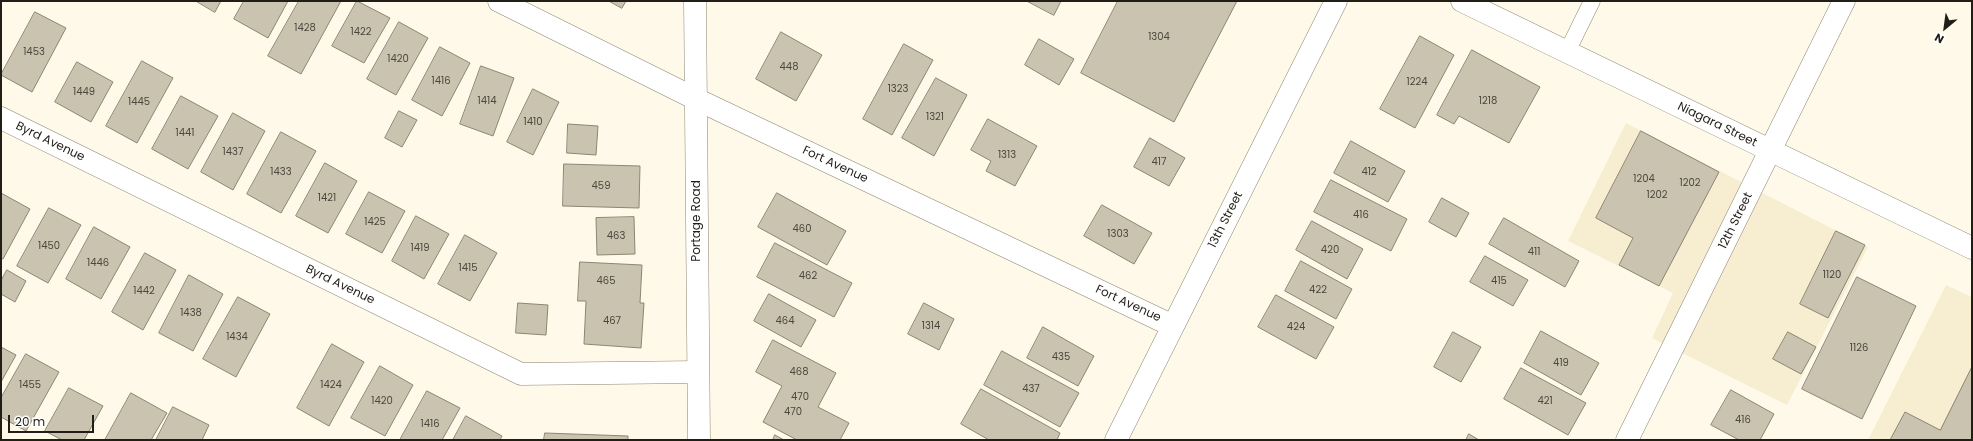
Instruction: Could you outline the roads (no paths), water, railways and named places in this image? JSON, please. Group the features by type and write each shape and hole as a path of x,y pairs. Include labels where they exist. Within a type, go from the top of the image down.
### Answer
{"street":[{"name":"Fort Avenue","path":"499,1 696,99 1173,326"},
{"name":"Portage Road","path":"695,1 699,440"},
{"name":"13th Street","path":"1116,440 1336,1"},
{"name":"Niagara Street","path":"1462,1 1972,248"},
{"name":"12th Street","path":"1627,440 1844,1"},
{"name":"Byrd Avenue","path":"1,118 521,374 698,372"}],"lane":[{"path":"1567,52 1592,1"}]}
